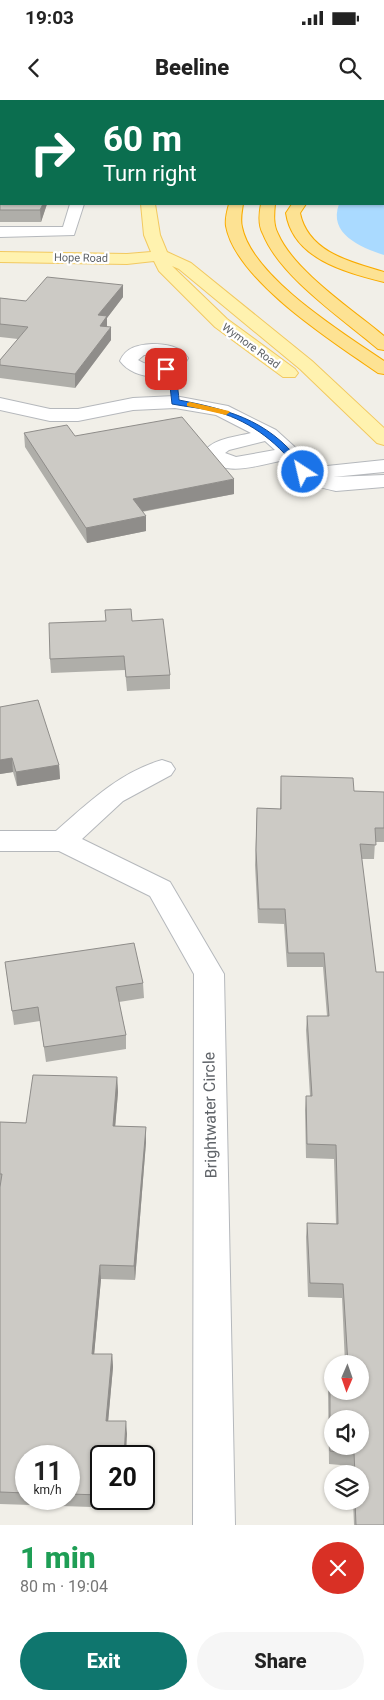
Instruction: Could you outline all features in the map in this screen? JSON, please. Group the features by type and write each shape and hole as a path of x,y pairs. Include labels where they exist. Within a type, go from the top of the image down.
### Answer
{"highway":[{"path":"236,205 234,229 246,255 266,279 323,325 384,369"},
{"path":"268,205 266,215 271,237 291,263 384,345"},
{"path":"298,205 293,213 297,231 317,250 351,267 384,277"}],"main road":[{"name":"Wymore Road","path":"148,205 152,235 162,256 165,268 220,323 285,370 358,416 384,439"},
{"name":"Hope Road","path":"0,257 127,259 162,256"}],"street":[{"path":"0,232 69,232 77,205"},
{"path":"166,369 174,386 175,402"},
{"path":"0,404 35,413 78,415 132,404 175,402 221,410 269,434 290,453 303,472 316,479 336,485 384,481"},
{"path":"269,434 222,446 213,453 221,461 236,463 290,453"},
{"path":"316,479 327,472 384,466"},
{"path":"63,841 113,795 162,769"},
{"name":"Brightwater Circle","path":"0,841 63,841 160,888 209,974 214,1525"}],"water":[{"path":"339,205 384,205 384,255 365,248 348,238 338,224"}],"building":[{"path":"0,205 42,205 40,210 0,210"},
{"path":"47,277 123,285 98,315 107,316 100,326 111,327 75,374 0,365 0,360 28,327 0,324 0,298 26,301"},
{"path":"182,417 234,479 133,499 146,516 86,528 24,433 67,425 75,436"},
{"path":"131,609 132,621 163,619 170,675 126,677 124,656 50,659 49,623 106,621 105,610"},
{"path":"38,700 59,765 16,772 12,758 0,760 0,707"},
{"path":"281,776 353,778 354,791 384,792 384,828 375,828 376,845 360,844 376,972 384,972 384,1525 356,1525 355,1510 369,1510 369,1465 355,1465 354,1455 369,1455 369,1410 330,1410 330,1400 369,1400 369,1355 347,1355 343,1284 310,1283 307,1223 338,1224 336,1145 307,1144 306,1096 312,1096 307,1016 329,1016 324,953 288,953 285,909 259,909 256,850 257,808 281,809"},
{"path":"134,943 143,983 116,987 126,1035 44,1047 38,1007 12,1011 5,962"},
{"path":"33,1075 117,1077 113,1126 146,1127 134,1266 100,1265 92,1354 112,1354 106,1421 126,1421 125,1445 90,1445 90,1495 80,1494 80,1445 15,1445 15,1493 0,1492 0,1187 2,1174 0,1174 0,1122 26,1123"}],"slow traffic":[{"path":"190,405 226,412"}],"route":[{"path":"166,369 171,376 174,386 175,402 221,410 259,427 290,453 303,472"}]}
